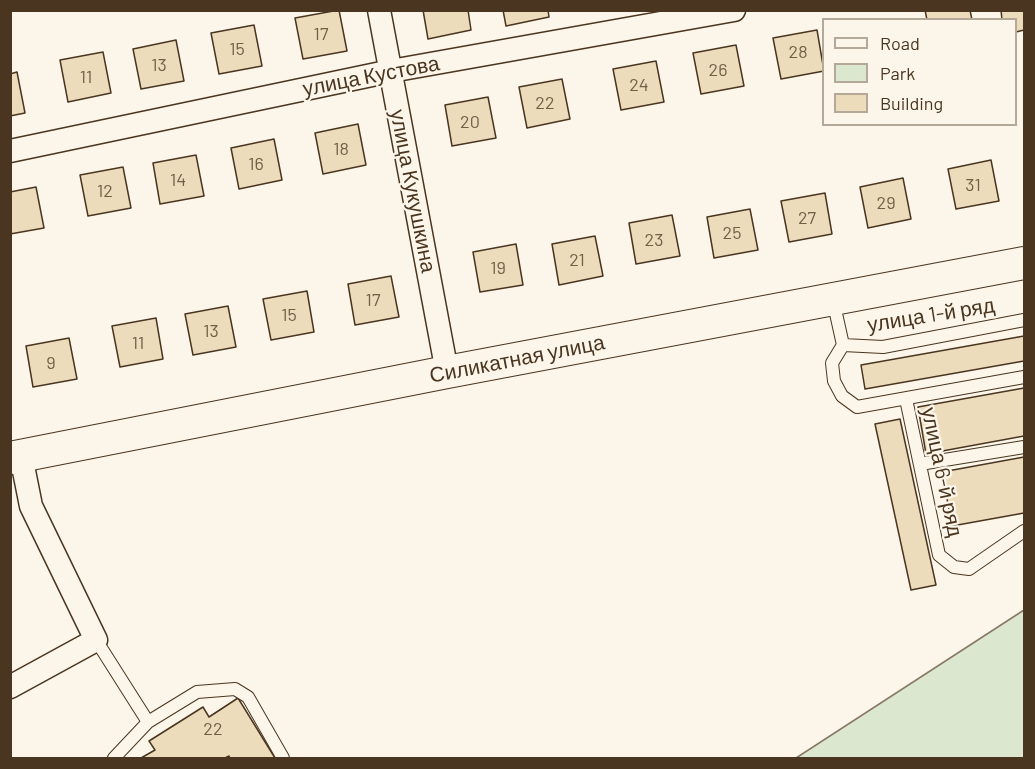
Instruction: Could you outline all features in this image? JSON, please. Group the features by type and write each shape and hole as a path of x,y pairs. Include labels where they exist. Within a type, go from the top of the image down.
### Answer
{"street":[{"name":"улица Кукушкина","path":"379,10 447,372"},
{"name":"улица Кустова","path":"10,151 391,71 734,10"},
{"name":"Силикатная улица","path":"16,457 447,372 1024,263"},
{"path":"10,687 96,640 31,506 16,457"}],"lane":[{"path":"833,299 843,345 832,363 834,381 842,396 857,407 1024,377"},
{"name":"улица 1-й ряд","path":"843,345 882,347 1024,320"},
{"name":"улица 6-й ряд","path":"906,399 939,555 954,567 969,569 1024,531"},
{"path":"920,464 1024,447"},
{"path":"96,640 148,722"},
{"path":"114,759 148,722 197,692 235,688 248,697 283,759"}],"green space":[{"path":"1024,610 1024,758 796,758"}],"building":[{"path":"339,10 347,51 303,59 295,18"},
{"path":"423,10 468,10 471,30 428,39"},
{"path":"503,10 548,10 549,17 506,26"},
{"path":"925,10 970,10 972,18 927,18"},
{"path":"1001,10 1024,10 1024,30 1017,32 1017,18 1002,18"},
{"path":"254,25 262,66 219,74 211,33"},
{"path":"817,30 822,71 781,79 773,38"},
{"path":"176,40 184,81 141,89 133,49"},
{"path":"736,45 744,86 701,94 693,53"},
{"path":"103,52 111,93 68,102 60,60"},
{"path":"656,61 664,102 621,110 613,69"},
{"path":"17,72 25,113 10,116 10,74"},
{"path":"562,79 570,119 527,128 519,87"},
{"path":"488,97 496,138 452,146 445,105"},
{"path":"358,124 366,165 323,174 315,133"},
{"path":"274,139 282,180 239,189 231,148"},
{"path":"196,155 204,196 160,204 153,163"},
{"path":"991,160 999,201 956,209 948,169"},
{"path":"123,167 131,208 88,216 80,175"},
{"path":"903,178 911,219 868,228 860,187"},
{"path":"36,187 44,228 10,234 10,192"},
{"path":"825,193 832,234 789,242 781,201"},
{"path":"750,209 758,250 714,258 707,217"},
{"path":"672,215 680,256 636,264 629,223"},
{"path":"595,236 603,276 559,285 552,244"},
{"path":"516,244 523,285 480,292 473,252"},
{"path":"391,276 399,317 355,325 348,284"},
{"path":"307,291 314,332 271,340 263,299"},
{"path":"228,306 236,347 193,355 185,314"},
{"path":"156,318 163,359 120,367 112,326"},
{"path":"1024,336 1024,361 865,389 861,365"},
{"path":"69,338 77,379 33,387 26,346"},
{"path":"1024,388 1024,436 926,454 918,407"},
{"path":"900,419 936,585 911,590 875,424"},
{"path":"1024,457 1024,513 952,526 942,472"},
{"path":"238,698 275,758 230,758 229,756 225,758 141,758 155,750 149,741 203,707 209,717"}]}
